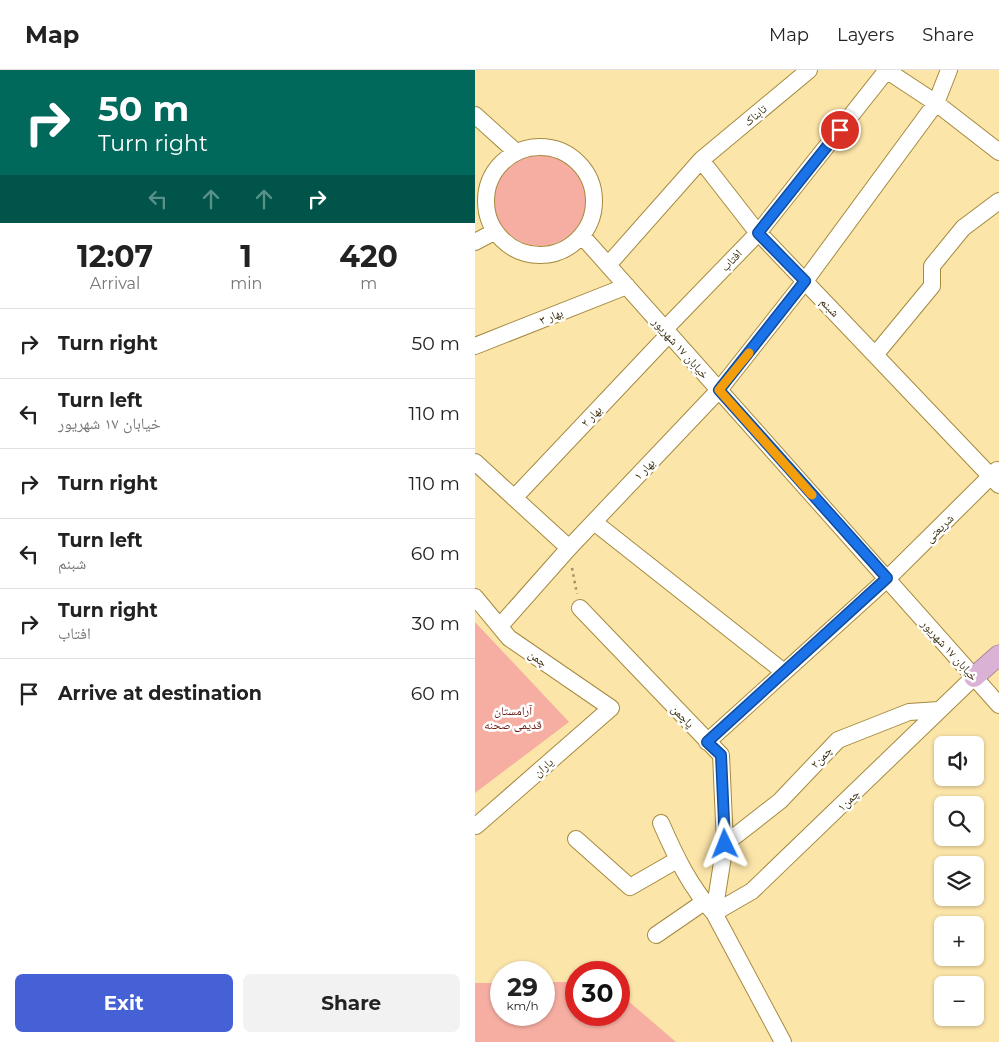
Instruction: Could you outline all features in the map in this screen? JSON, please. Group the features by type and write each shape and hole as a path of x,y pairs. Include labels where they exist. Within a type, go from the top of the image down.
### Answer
{"main road":[{"path":"974,676 999,654"}],"street":[{"name":"تابناک","path":"701,160 809,70"},
{"path":"886,70 935,103 999,152"},
{"name":"افتاب","path":"667,332 758,233 886,70"},
{"name":"بهار ۱","path":"500,626 569,548 719,390 805,281 935,103 949,70"},
{"path":"475,115 516,152"},
{"path":"533,147 552,148 569,155 583,168 591,184 594,202 591,220 583,237 569,248 554,254 537,256 521,252 506,244 494,232 487,215 485,196 490,178 501,163 516,152 533,147"},
{"name":"شبنم","path":"701,160 758,233 996,477"},
{"path":"608,265 701,160"},
{"path":"875,355 932,286 932,266 963,228 999,201"},
{"path":"475,242 494,232"},
{"name":"خیابان ۱۷ شهریور","path":"583,237 999,705"},
{"name":"بهار ۳","path":"475,346 627,286"},
{"name":"بهار ۲","path":"513,498 667,332"},
{"path":"475,462 569,548"},
{"name":"شریعتی","path":"707,742 996,477"},
{"path":"594,522 784,672"},
{"name":"چمن","path":"475,597 509,638 611,708"},
{"name":"پاچمن","path":"580,608 721,755 725,844 709,908"},
{"name":"چمن۱","path":"657,935 709,908 752,891 974,676"},
{"name":"یاران","path":"475,826 611,708"},
{"name":"چمن۲","path":"725,844 780,802 838,740 909,712 939,710"},
{"path":"661,823 677,860 709,908 783,1042"},
{"path":"576,839 629,887 677,860"}],"path":[{"path":"569,548 580,608"}],"green space":[{"path":"540,154 558,157 573,167 583,182 586,200 583,218 573,233 558,243 540,246 522,243 507,233 497,218 494,200 497,182 507,167 522,157"},
{"name":"آرامستان قدیمی صحنه","path":"475,622 569,722 475,793"},
{"path":"555,982 565,982 565,1026 630,1026 630,1002 676,1042 475,1042 475,983 490,983 490,1026 555,1026"}],"slow traffic":[{"path":"749,353 719,390 812,495"}],"route":[{"path":"725,844 721,755 707,742 887,578 719,390 805,281 758,233 840,130"}]}
